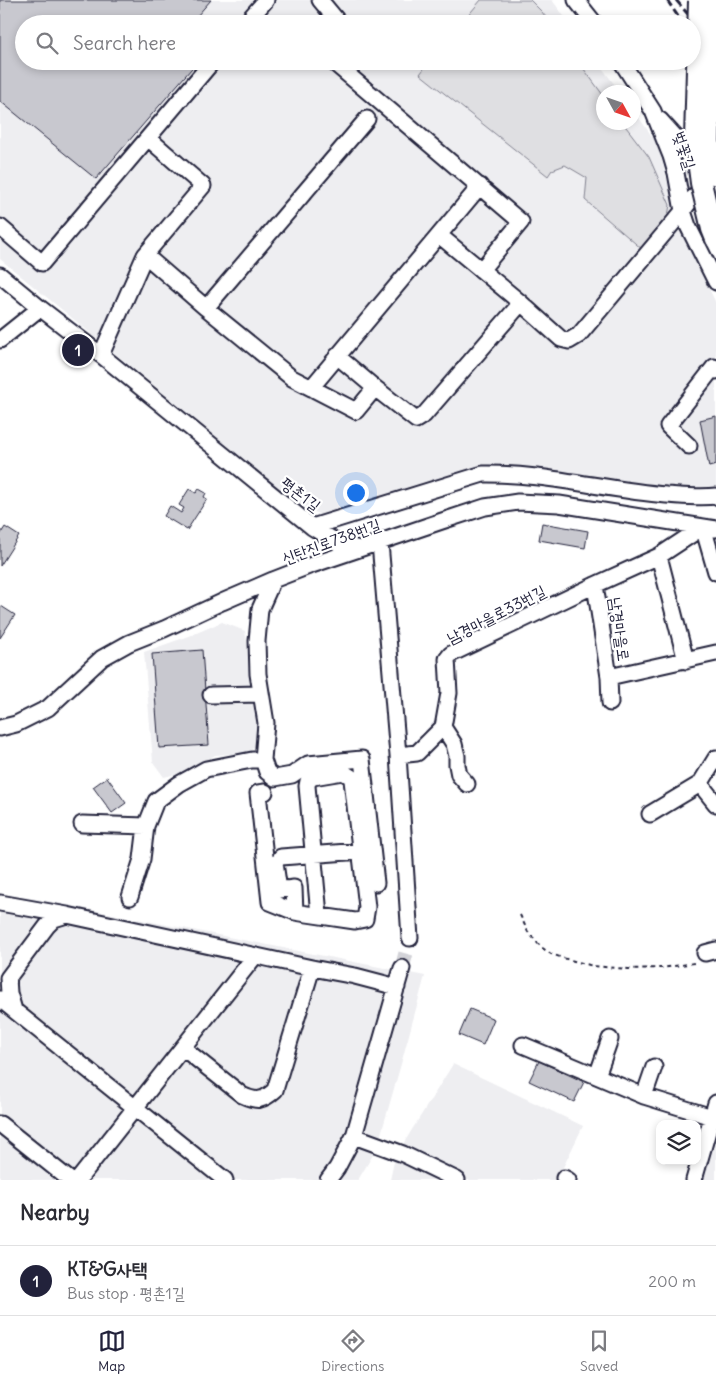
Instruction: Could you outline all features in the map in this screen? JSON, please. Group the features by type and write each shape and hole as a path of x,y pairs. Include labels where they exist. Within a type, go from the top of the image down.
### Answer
{"main road":[{"path":"706,2 709,141 716,191"},
{"path":"701,64 706,2"},
{"path":"700,70 695,138 701,184 716,239"}],"street":[{"path":"253,15 266,0"},
{"path":"320,0 332,15"},
{"path":"576,0 588,15"},
{"path":"0,228 42,263 205,70"},
{"path":"343,70 521,222 481,270"},
{"name":"벚꽃길","path":"626,70 653,112 671,156 688,226 716,282"},
{"path":"653,112 680,142 716,166"},
{"path":"206,308 367,119"},
{"path":"101,355 145,255 203,186 148,138"},
{"path":"676,173 702,166 716,166"},
{"path":"311,388 480,186"},
{"path":"439,235 561,338 569,341 579,335 683,211 691,198 707,188 716,186"},
{"path":"145,255 206,308 292,378 356,411 375,388"},
{"name":"평촌1길","path":"0,274 312,527 483,474 537,477 649,493 716,496"},
{"path":"337,356 416,420 424,415 521,303"},
{"path":"0,340 40,308"},
{"path":"689,446 668,426 714,367 716,371"},
{"name":"신탄진로738번길","path":"263,760 266,723 258,674 260,609 274,580 309,566 485,507 518,502 559,504 710,528"},
{"path":"312,527 338,543 359,549"},
{"path":"596,585 659,556 710,528 716,572"},
{"path":"380,543 398,755 410,938"},
{"path":"659,556 686,661"},
{"path":"0,728 16,724 48,708 102,658 129,643 274,580"},
{"name":"남경마을로","path":"596,585 609,677 610,703"},
{"name":"남경마을로33번길","path":"443,728 449,693 447,659 451,654 596,585"},
{"name":"남경마을로","path":"609,677 716,653"},
{"path":"210,696 261,694"},
{"path":"398,755 417,753 443,728 454,744 459,775 467,784"},
{"path":"650,814 700,784 716,758"},
{"path":"130,897 142,859 146,826 156,801 206,769 252,760 263,760 267,772 275,778 292,775 308,764 362,759 376,883"},
{"path":"265,792 258,793 270,902 307,914 355,921 365,919 367,907 351,776 343,772 313,777 308,781 313,855 307,914"},
{"path":"271,776 265,792 278,858 279,890 294,888 307,914"},
{"path":"700,784 716,804"},
{"path":"82,824 146,826"},
{"path":"278,858 361,851"},
{"path":"0,903 355,976 397,987"},
{"path":"14,1010 9,993 8,978 47,926 54,919 67,916"},
{"path":"78,1180 255,956"},
{"path":"183,1048 242,1095 252,1100 267,1098 275,1090 312,968"},
{"path":"328,1180 337,1168 354,1136 402,968"},
{"path":"0,999 224,1180"},
{"path":"597,1076 610,1039"},
{"path":"523,1045 644,1096 714,1110 695,1180"},
{"path":"644,1096 654,1067"},
{"path":"0,1124 70,1180"},
{"path":"354,1136 403,1154 456,1180"}],"path":[{"path":"520,915 528,932 541,947 551,954 593,966 628,969 662,968 694,962 711,951"}],"shaded area":[{"path":"0,0 552,0 563,15 15,15 15,70 604,70 615,85 596,85 596,130 641,130 641,121 657,143 682,234 716,303 716,493 681,494 504,468 340,512 320,515 294,500 0,259"},
{"path":"481,0 530,0 544,15 468,15"},
{"path":"423,70 585,70 596,85 596,130 628,130 649,157 670,205 667,221 643,250 585,200 587,178 565,165 552,170 548,176 420,74"},
{"path":"222,622 245,631 254,686 258,743 248,753 215,755 193,770 164,777 153,762 144,652"},
{"path":"0,893 425,976 377,1148 358,1180 0,1180"},
{"path":"453,1064 583,1126 557,1180 390,1180 395,1157"},
{"path":"716,1136 716,1180 702,1180"}],"building":[{"path":"0,0 211,0 198,15 15,15 15,70 190,70 96,179 0,101"},
{"path":"716,416 716,465 709,467 700,420"},
{"path":"189,489 196,493 199,489 206,493 204,497 207,499 187,530 164,516 170,506 181,513 184,508 179,505"},
{"path":"542,523 588,531 585,548 539,540"},
{"path":"5,527 19,536 0,566 0,535"},
{"path":"0,607 15,615 0,638"},
{"path":"202,650 209,745 159,748 152,654"},
{"path":"107,777 126,803 112,813 93,787"},
{"path":"470,1009 494,1019 483,1045 459,1035"},
{"path":"539,1061 584,1082 574,1102 529,1081"}],"tunnel":[{"path":"402,968 410,938"}],"railway":[{"path":"667,0 677,15"},
{"path":"676,0 688,15"},
{"path":"701,30 716,48"},
{"path":"701,50 716,71"}],"place":[{"name":"KT&G사택","path":"78,350"}]}
